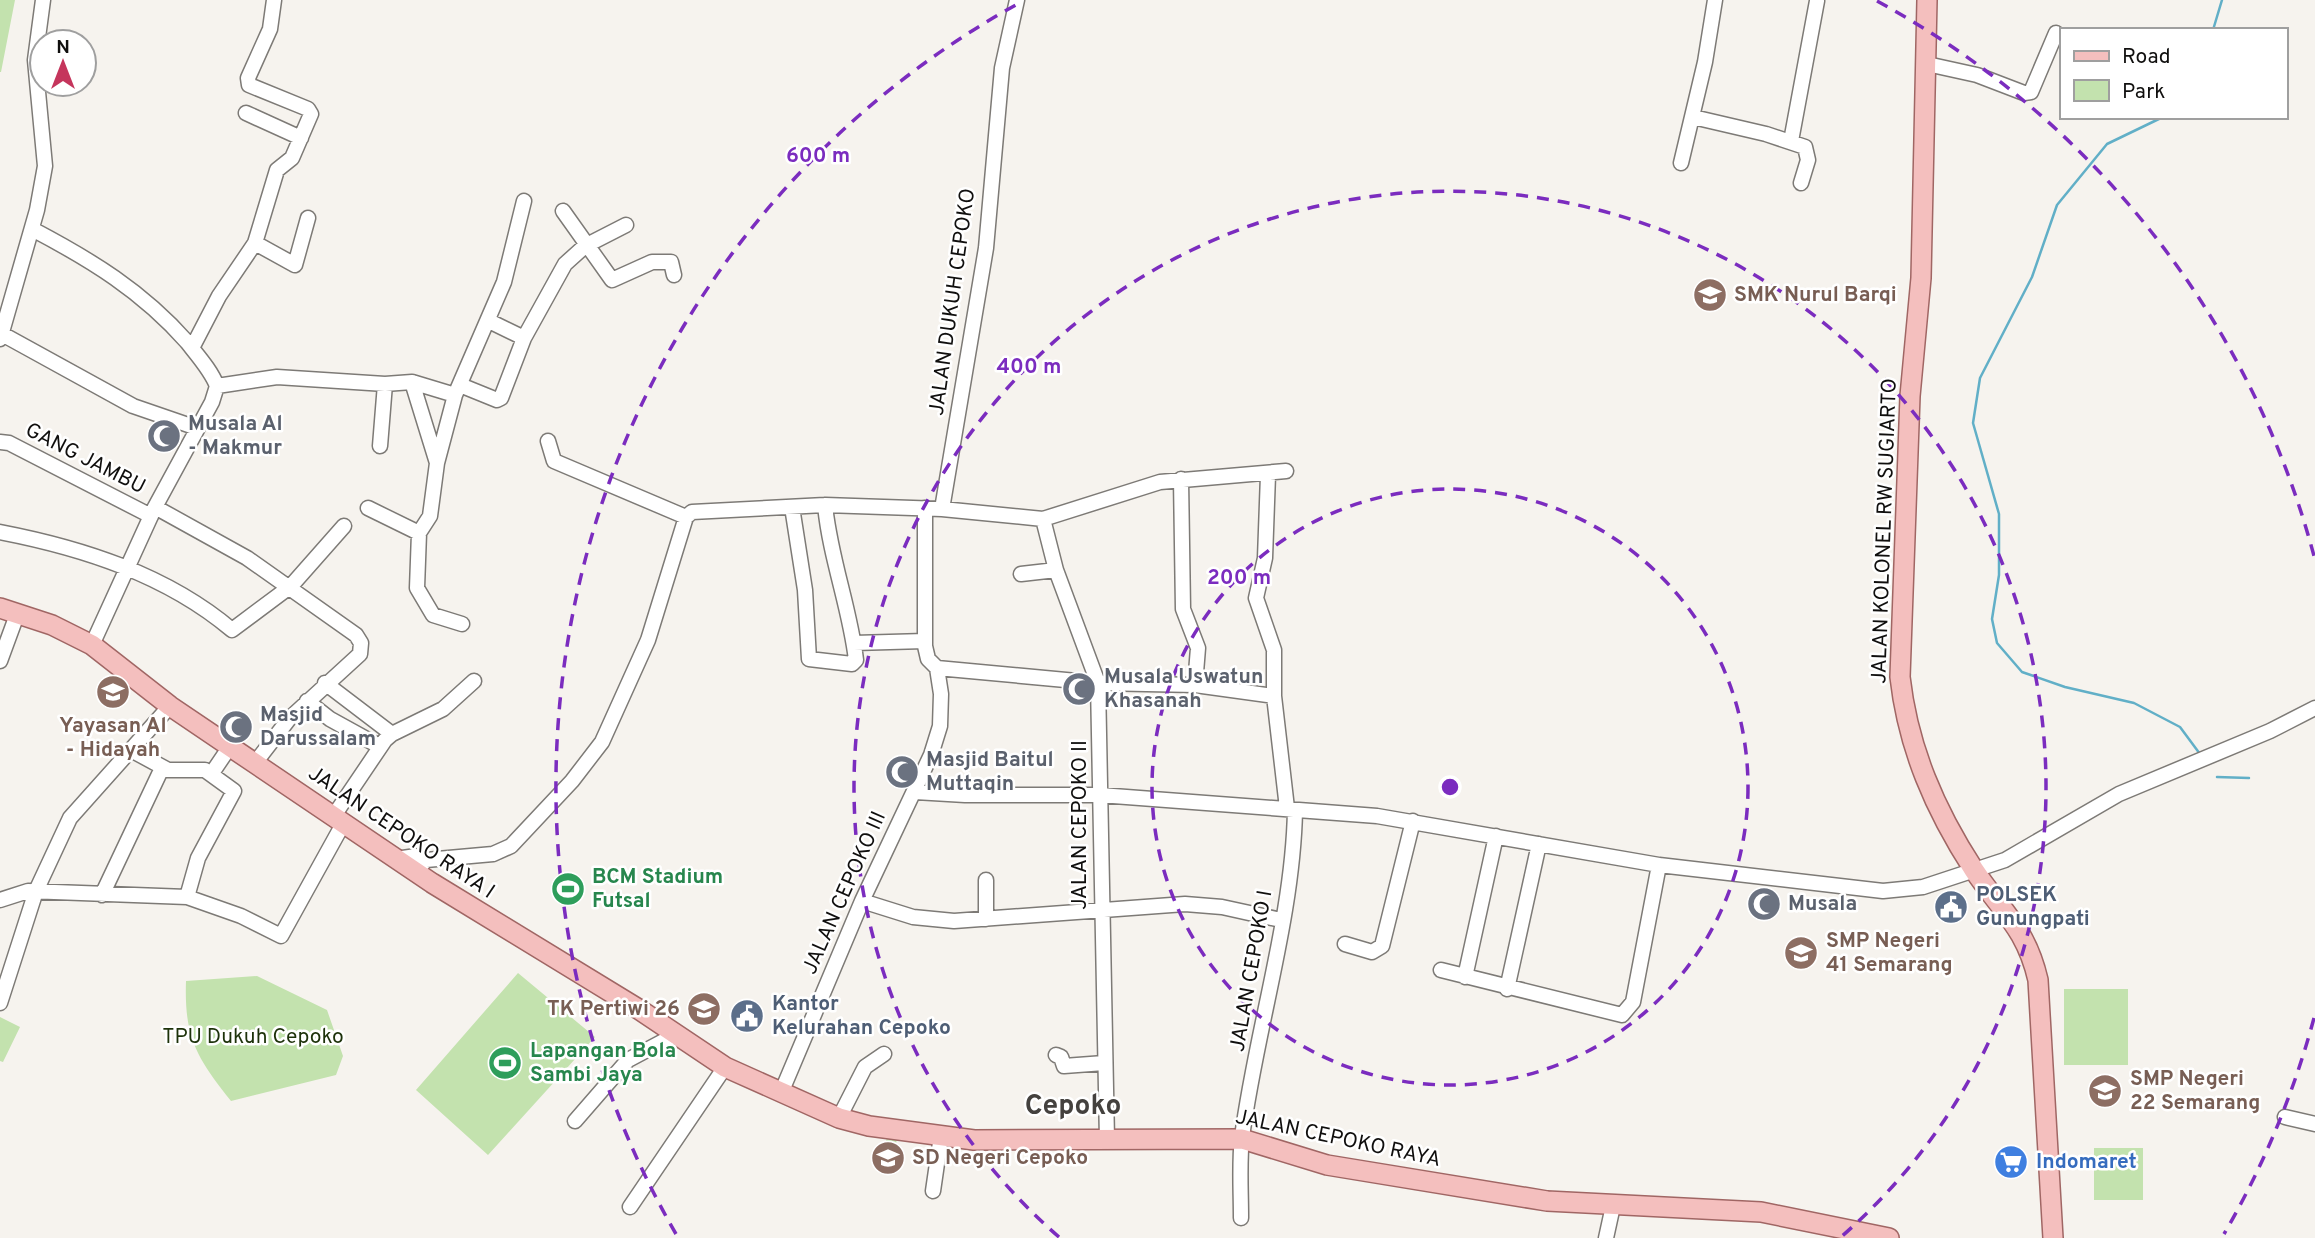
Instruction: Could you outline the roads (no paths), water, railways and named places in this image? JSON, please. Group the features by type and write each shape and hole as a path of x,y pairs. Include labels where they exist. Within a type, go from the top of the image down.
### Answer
{"main road":[{"name":"JALAN KOLONEL RW SUGIARTO","path":"1927,0 1921,278 1910,396 1900,677 1903,710 1920,771 1976,872 2027,941 2038,980 2053,1238"},
{"name":"JALAN CEPOKO RAYA I","path":"9,610 92,645 170,706 396,859 421,865 675,1035 726,1067 781,1093"},
{"name":"JALAN CEPOKO RAYA","path":"781,1093 839,1118 869,1126 941,1136 1034,1142 1242,1139 1360,1171 1555,1202 1761,1212 1889,1238"}],"street":[{"path":"43,0 35,60 45,166 32,229 1,337 133,406 197,428"},
{"path":"192,348 219,296 255,243 276,170 292,158 310,111 249,85 248,81 270,29 274,0"},
{"name":"JALAN DUKUH CEPOKO","path":"942,509 986,248 1002,68 1017,0"},
{"path":"1681,163 1693,117 1715,0"},
{"path":"1791,141 1816,1"},
{"path":"1927,64 1977,75 2024,93 2031,92 2056,33"},
{"path":"246,113 301,138"},
{"path":"1693,117 1791,141 1807,150 1806,174 1801,183"},
{"path":"462,624 433,615 420,597 417,588 419,533 430,516 437,463 458,390 504,282 524,201"},
{"path":"563,211 585,246 612,280 660,261 671,262 674,275"},
{"path":"255,243 295,265 309,218"},
{"path":"217,386 277,377 385,384 412,382 497,400 501,398 524,338 565,264 585,246 626,225"},
{"path":"32,229 99,265 131,287 192,348 217,386"},
{"path":"489,321 524,338"},
{"path":"412,382 437,463"},
{"path":"380,446 385,384"},
{"path":"92,645 153,511 212,402 217,386"},
{"path":"548,441 554,461 686,517 702,511 825,505 942,509 1043,519 1090,503 1181,479 1268,475 1286,471"},
{"name":"GANG JAMBU","path":"0,442 9,443 153,511 291,586 356,635 361,643 360,654 326,683"},
{"path":"1268,475 1265,558 1256,598 1274,650 1274,696 1291,809"},
{"path":"1181,479 1182,609 1198,648 1195,685"},
{"path":"396,505 397,521"},
{"path":"792,507 804,590 809,659 852,664 856,660 854,643 839,588 825,505"},
{"path":"368,508 419,533"},
{"path":"854,643 925,640 925,508"},
{"path":"421,865 493,854 511,846 572,781 602,742 648,640 686,517"},
{"name":"JALAN CEPOKO II","path":"1043,519 1056,570 1098,682 1107,1140"},
{"path":"0,533 128,568 189,598 232,631 291,586 344,526"},
{"path":"1021,574 1056,570"},
{"path":"0,661 9,610"},
{"name":"JALAN CEPOKO III","path":"781,1093 862,901 915,792 940,726 941,694 937,668 928,659 925,640"},
{"path":"937,668 1098,682 1195,685 1274,696"},
{"path":"0,901 24,891 187,897 241,916 281,936 338,820 379,746 392,734 443,709 474,681"},
{"path":"255,763 307,701 326,683 392,734"},
{"path":"307,701 330,719 379,746"},
{"path":"0,1003 36,891 70,818 170,706"},
{"path":"915,792 965,795 1100,795 1413,821 1659,865 1883,891 1923,887 1976,872 2005,860 2119,794 2270,731 2315,708"},
{"path":"212,773 231,746"},
{"path":"131,750 162,768 173,771 200,769 212,773 233,788 234,794 198,858 187,897"},
{"path":"102,895 162,768"},
{"name":"JALAN CEPOKO I","path":"1242,1139 1294,846 1291,809"},
{"path":"1345,944 1372,951 1382,946 1413,821"},
{"path":"1465,977 1496,836"},
{"path":"1507,989 1539,844"},
{"path":"1441,970 1507,989 1622,1015 1627,1013 1633,1002 1659,865"},
{"path":"986,880 986,919"},
{"path":"862,901 913,917 954,921 1185,904 1222,907 1281,919"},
{"path":"575,1121 628,1060 675,1035"},
{"path":"839,1118 865,1067 884,1054"},
{"path":"1056,1055 1060,1055 1062,1064 1067,1066 1104,1063"},
{"path":"630,1207 726,1067"},
{"path":"2285,1117 2315,1124"},
{"path":"933,1191 941,1136"},
{"path":"1241,1217 1242,1139"},
{"path":"1606,1238 1613,1206"}],"waterway":[{"path":"2214,28 2222,0"},
{"path":"2159,119 2107,144 2057,205 2032,277 1980,378 1973,423 1999,514 1999,575 1992,619 1997,643 2022,672 2065,687 2134,703 2180,727 2200,754"},
{"path":"2217,777 2249,778"}],"place":[{"name":"SMK Nurul Barqi","path":"1710,295"},
{"name":"Musala Al - Makmur","path":"164,436"},
{"name":"Musala Uswatun Khasanah","path":"1079,689"},
{"name":"Yayasan Al - Hidayah","path":"113,692"},
{"name":"Masjid Darussalam","path":"236,727"},
{"name":"Masjid Baitul Muttaqin","path":"902,772"},
{"name":"BCM Stadium Futsal","path":"568,889"},
{"name":"Musala","path":"1764,904"},
{"name":"POLSEK Gunungpati","path":"1951,907"},
{"name":"SMP Negeri 41 Semarang","path":"1801,953"},
{"name":"TK Pertiwi 26","path":"704,1009"},
{"name":"Kantor Kelurahan Cepoko","path":"747,1016"},
{"name":"Lapangan Bola Sambi Jaya","path":"505,1063"},
{"name":"SMP Negeri 22 Semarang","path":"2105,1091"},
{"name":"SD Negeri Cepoko","path":"888,1158"},
{"name":"Indomaret","path":"2011,1162"}],"district":[{"name":"Cepoko","path":"1073,1107"}],"park label":[{"name":"TPU Dukuh Cepoko","path":"253,1037"}]}
